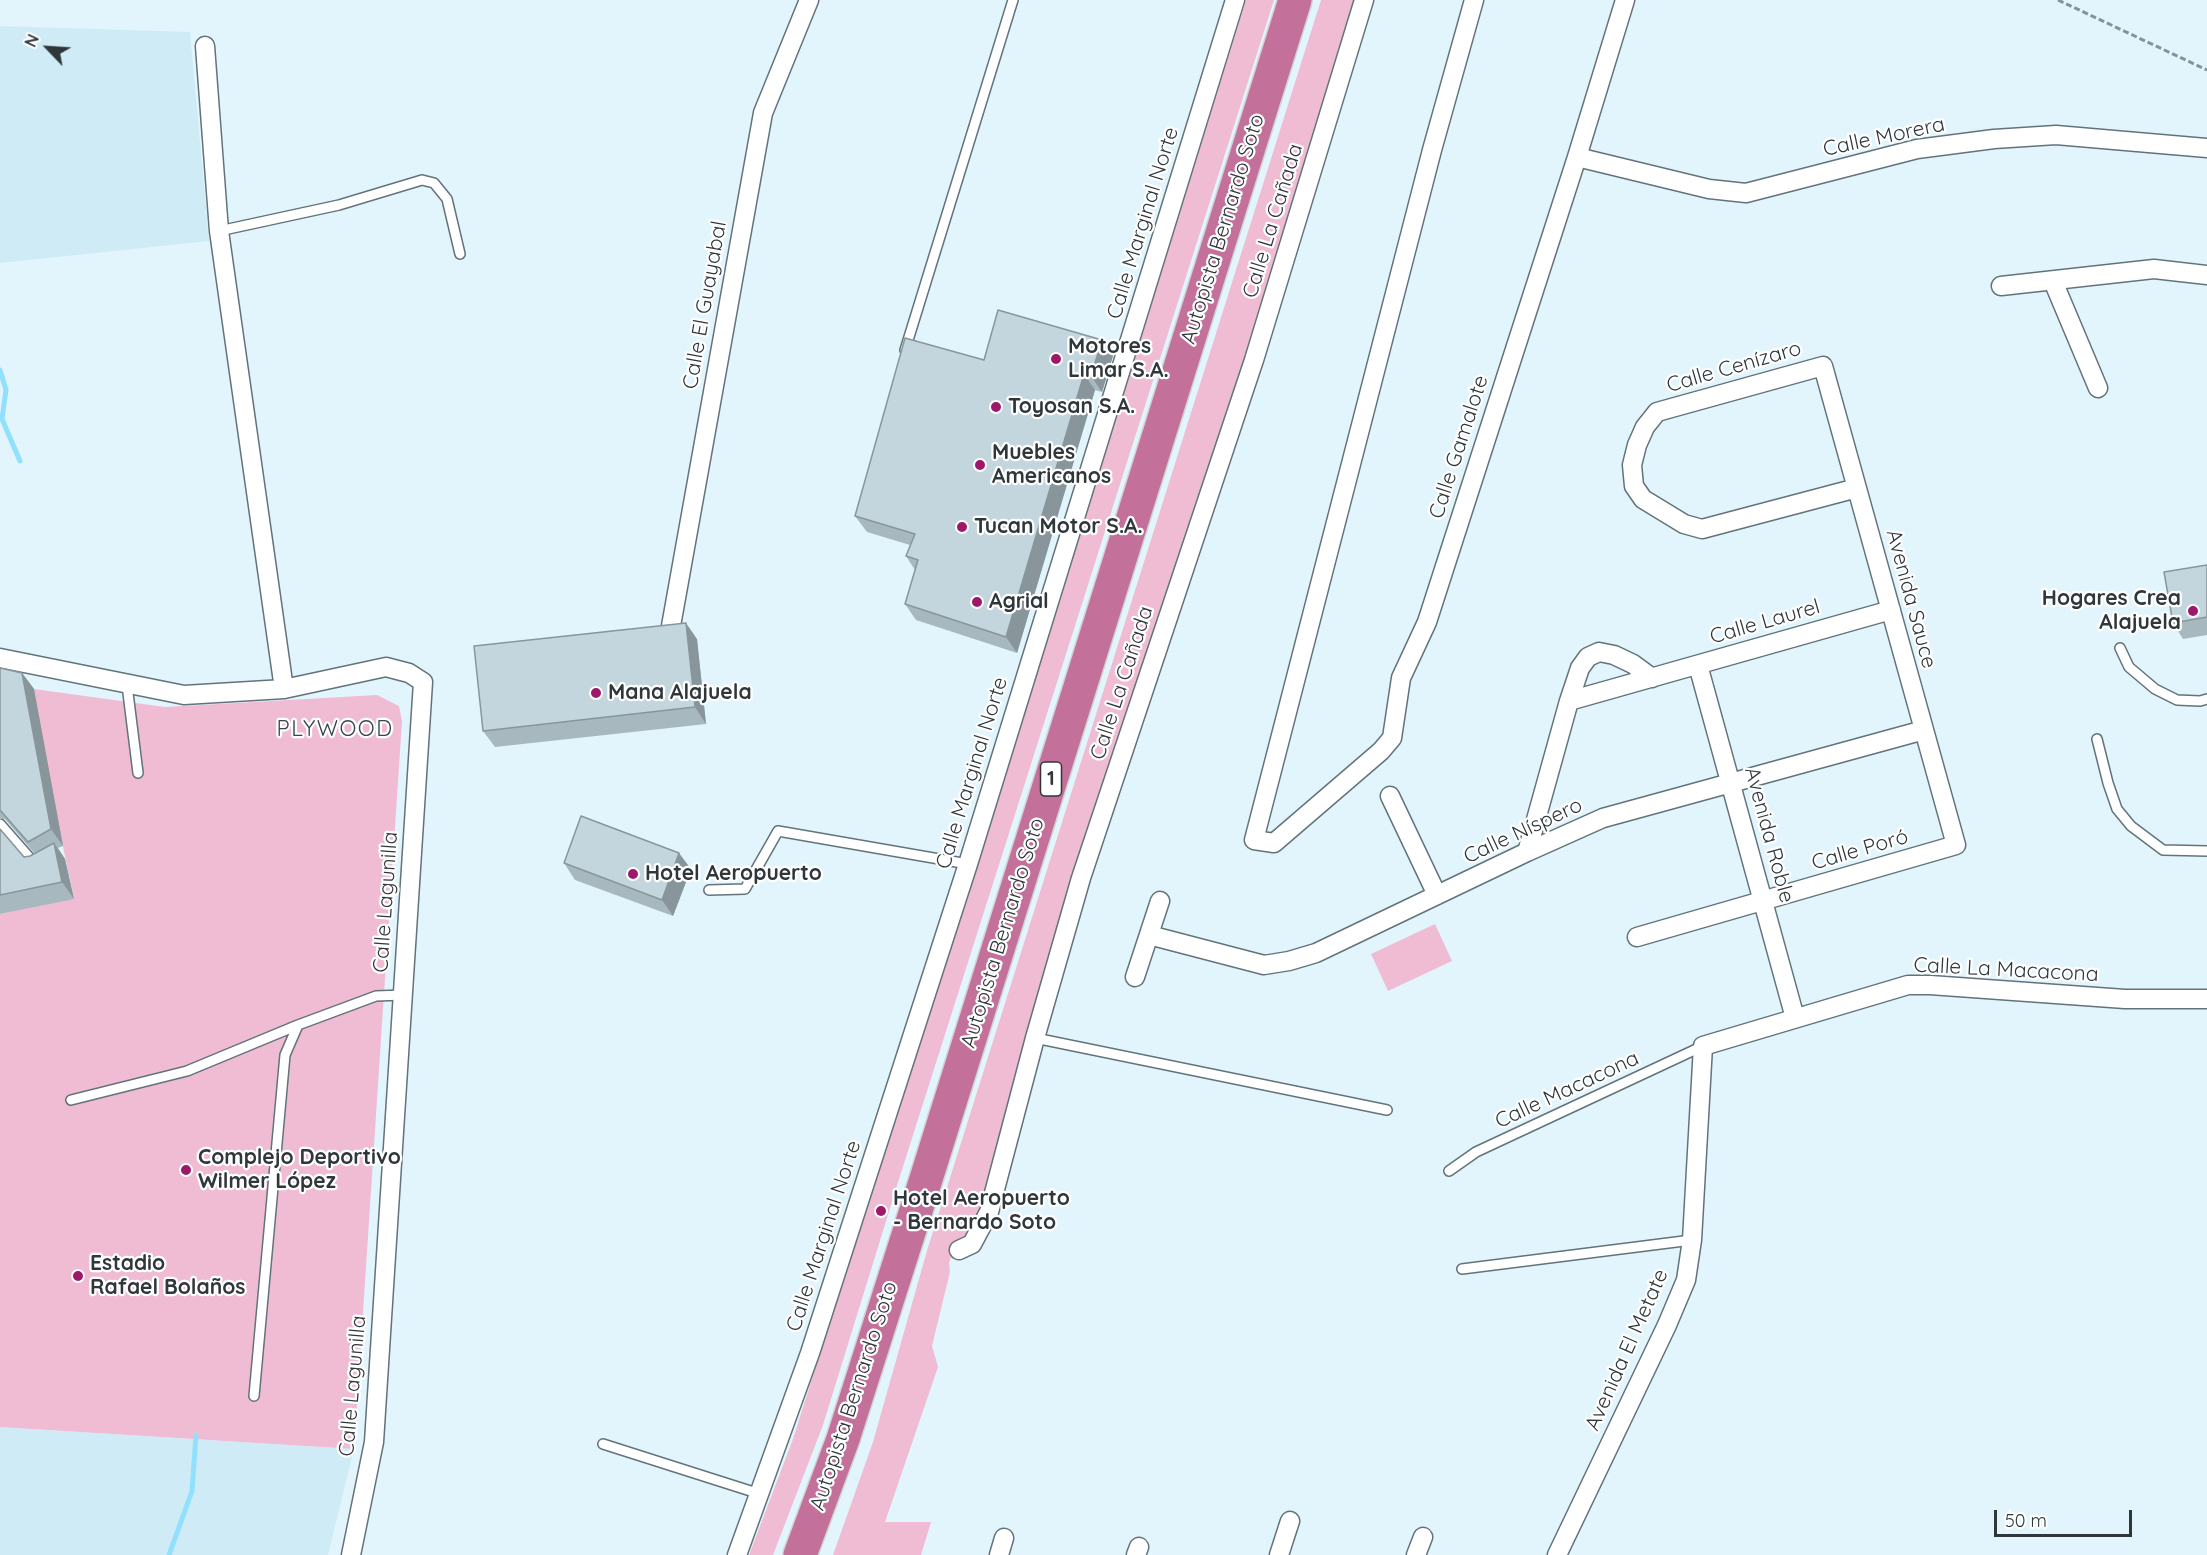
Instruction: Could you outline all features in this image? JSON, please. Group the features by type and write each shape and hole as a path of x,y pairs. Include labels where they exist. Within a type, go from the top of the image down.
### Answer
{"highway":[{"name":"Autopista Bernardo Soto","path":"800,1555 843,1439 926,1179 1295,0"}],"street":[{"name":"Calle El Guayabal","path":"671,626 763,113 809,0"},
{"name":"Calle Marginal Norte","path":"737,1555 810,1353 968,864 1235,0"},
{"name":"Calle La Cañada","path":"958,1251 972,1244 989,1212 1035,1038 1081,878 1254,360 1364,0"},
{"name":"Calle Gamalote","path":"1474,0 1432,150 1254,840 1274,843 1372,759 1392,738 1401,678 1426,622 1577,157 1625,0"},
{"path":"205,46 219,231 284,689"},
{"name":"Calle Morera","path":"1577,157 1709,189 1746,193 1917,149 1994,138 2056,135 2207,148"},
{"path":"2001,286 2154,269 2207,275"},
{"path":"2052,281 2098,388"},
{"name":"Avenida Sauce","path":"1823,366 1956,845"},
{"name":"Calle Cenízaro","path":"1823,366 1657,412 1644,427 1637,445 1632,465 1634,486 1643,499 1684,524 1702,529 1857,488"},
{"name":"Calle Laurel","path":"1569,701 1891,610"},
{"path":"1527,852 1569,701 1587,657 1599,652 1614,655 1633,664 1652,678"},
{"name":"Calle Lagunilla","path":"0,658 184,695 284,689 386,667 409,673 423,682 374,1442 351,1555"},
{"name":"Avenida Roble","path":"1698,665 1795,1018"},
{"name":"Calle Níspero","path":"1149,935 1264,965 1316,953 1603,818 1924,729"},
{"path":"1390,796 1437,895"},
{"name":"Calle Poró","path":"1637,937 1956,845"},
{"path":"1135,977 1160,901"},
{"name":"Calle La Macacona","path":"1703,1046 1908,985 2125,999 2207,999"},
{"name":"Avenida El Metate","path":"1557,1555 1667,1325 1686,1280 1692,1240 1703,1046"},
{"path":"1279,1555 1290,1521"},
{"path":"1416,1555 1423,1537"}],"lane":[{"path":"903,357 1013,0"},
{"path":"219,231 339,205 422,180 434,183 447,199 460,254"},
{"path":"2120,648 2128,667 2155,689 2177,700 2207,699"},
{"path":"127,685 138,773"},
{"path":"2097,740 2117,809 2131,826 2163,850 2207,851"},
{"path":"0,824 38,867 46,862"},
{"path":"709,890 745,889 778,831 968,864"},
{"path":"71,1100 187,1071 298,1025 376,996 403,995"},
{"path":"254,1396 285,1054 298,1025"},
{"path":"1035,1038 1387,1110"},
{"name":"Calle Macacona","path":"1449,1171 1476,1152 1703,1046"},
{"path":"1462,1269 1692,1240"},
{"path":"603,1444 760,1494"}],"path":[{"path":"2058,0 2207,70"}],"shaded area":[{"path":"1246,0 1274,0 823,1425 773,1555 749,1555 793,1439"},
{"path":"1321,0 1355,0 1253,344 975,1231 955,1246 949,1263 950,1272 932,1346 938,1367 885,1522 931,1522 921,1555 833,1555 873,1442 926,1254"},
{"path":"0,26 190,32 209,241 0,263"},
{"name":"Complejo Deportivo Wilmer López","path":"34,689 165,707 377,695 399,706 402,721 354,1449 0,1427 0,914 74,898 53,800"},
{"path":"1435,924 1452,961 1388,991 1371,954"},
{"path":"0,1427 354,1449 328,1555 0,1555"}],"building":[{"path":"998,310 1102,340 1091,376 1084,374 1006,637 905,604 918,560 906,556 915,534 855,516 905,338 984,360"},
{"path":"2207,565 2207,617 2173,623 2164,572"},
{"name":"Mana Alajuela","path":"686,623 695,707 483,731 474,646"},
{"path":"0,668 22,673 51,829 28,842 0,810"},
{"name":"Hotel Aeropuerto","path":"581,816 679,853 662,900 564,863"},
{"path":"0,829 24,857 54,843 62,882 0,895"}],"waterway":[{"path":"0,370 6,390 2,419 20,461"},
{"path":"169,1555 192,1491 196,1435"}],"place":[{"name":"Motores Limar S.A.","path":"1056,359"},
{"name":"Toyosan S.A.","path":"996,407"},
{"name":"Muebles Americanos","path":"980,465"},
{"name":"Tucan Motor S.A.","path":"962,527"},
{"name":"Agrial","path":"977,602"},
{"name":"Hogares Crea Alajuela","path":"2193,611"},
{"name":"Mana Alajuela","path":"596,693"},
{"name":"Hotel Aeropuerto","path":"633,874"},
{"name":"Complejo Deportivo Wilmer López","path":"186,1170"},
{"name":"Hotel Aeropuerto - Bernardo Soto","path":"881,1211"},
{"name":"Estadio Rafael Bolaños","path":"78,1276"}],"district":[{"name":"PLYWOOD","path":"335,729"}]}
